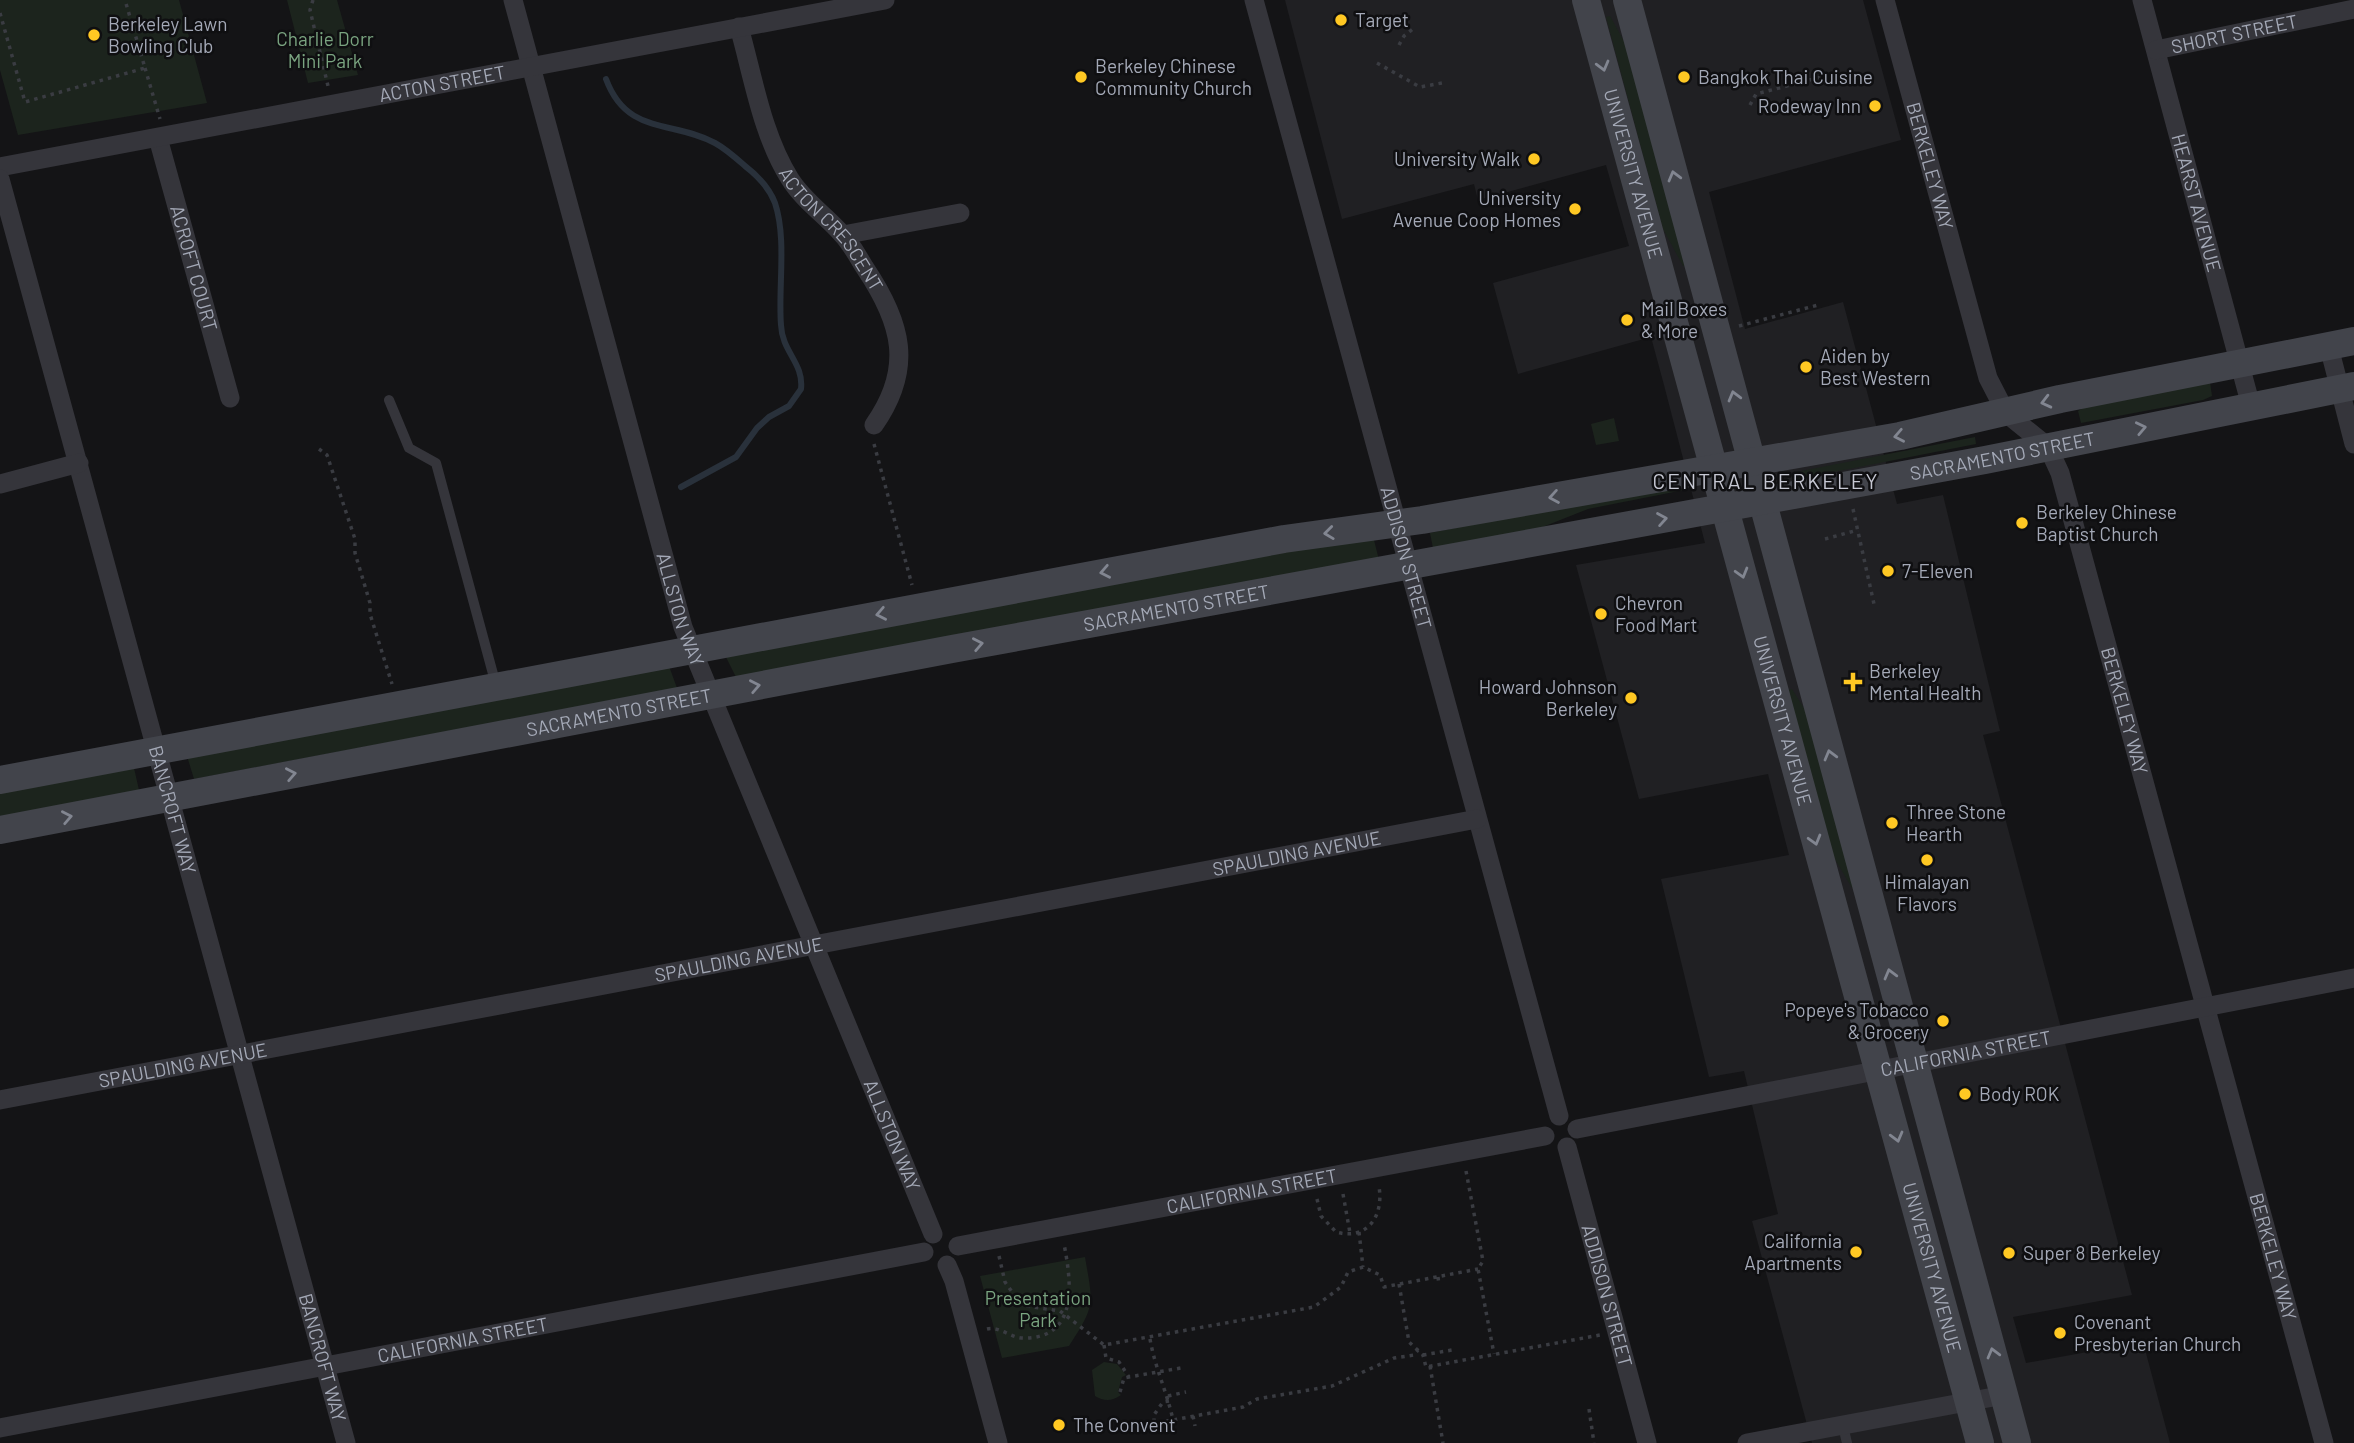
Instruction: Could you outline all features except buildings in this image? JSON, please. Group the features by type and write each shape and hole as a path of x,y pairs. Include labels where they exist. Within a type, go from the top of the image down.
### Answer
{"street":[{"name":"ALLSTON WAY","path":"513,0 676,601 692,650 933,1234"},
{"name":"ACTON STREET","path":"0,167 885,0"},
{"name":"ADDISON STREET","path":"1255,0 1559,1116"},
{"name":"UNIVERSITY AVENUE","path":"1586,0 1980,1443"},
{"name":"UNIVERSITY AVENUE","path":"1626,0 2017,1443"},
{"name":"BERKELEY WAY","path":"1885,0 1988,378 2006,413 2049,447 2060,473 2324,1443"},
{"name":"HEARST AVENUE","path":"2143,0 2251,406"},
{"name":"SHORT STREET","path":"2156,50 2354,9"},
{"name":"ACTON CRESCENT","path":"738,27 774,145 790,180 843,235 885,299 896,326 900,354 898,379 888,404 874,425"},
{"name":"ACROFT COURT","path":"162,137 230,398"},
{"name":"BANCROFT WAY","path":"0,179 346,1443"},
{"path":"843,235 960,213"},
{"name":"SACRAMENTO STREET","path":"0,780 1284,538 1396,524 1900,436 2342,344"},
{"path":"2342,344 2354,444"},
{"name":"SACRAMENTO STREET","path":"0,830 710,695 2049,447 2347,388"},
{"path":"0,484 79,463"},
{"name":"SPAULDING AVENUE","path":"0,1100 1477,818"},
{"name":"CALIFORNIA STREET","path":"1577,1129 2354,978"},
{"path":"1559,1116 1568,1117 1577,1129 1575,1139 1567,1147 1551,1145 1545,1136 1546,1125 1559,1116"},
{"name":"CALIFORNIA STREET","path":"958,1246 1545,1136"},
{"name":"ADDISON STREET","path":"1567,1147 1647,1443"},
{"path":"933,1234 948,1234 958,1246 956,1257 947,1265 933,1264 924,1252 926,1241 933,1234"},
{"name":"CALIFORNIA STREET","path":"0,1428 924,1252"},
{"path":"947,1265 998,1443"},
{"path":"1747,1443 1845,1435 1968,1401 2004,1395"}],"lane":[{"path":"389,400 409,448 436,463 497,686"}],"path":[{"path":"125,0 162,137"},
{"path":"313,0 310,10 332,105"},
{"path":"0,13 25,102 145,68"},
{"path":"1399,45 1404,36 1413,29"},
{"path":"1377,63 1420,88 1442,83"},
{"path":"1750,105 1756,94 1825,76"},
{"path":"1717,332 1818,304"},
{"path":"874,425 874,451 918,607"},
{"path":"319,449 327,455 355,538 355,554 370,603 370,614 398,704"},
{"path":"1846,484 1863,547 1860,552 1874,604"},
{"path":"1825,539 1858,530"},
{"path":"1463,1151 1483,1261 1478,1269 1494,1354"},
{"path":"1313,1179 1319,1210 1327,1225 1336,1232 1359,1232 1369,1228 1381,1207 1375,1168"},
{"path":"1339,1174 1350,1233"},
{"path":"968,1333 993,1327 1013,1336 1032,1337 1055,1327 1069,1305 1071,1280 1060,1227"},
{"path":"1359,1232 1363,1267"},
{"path":"996,1238 1004,1282 1018,1302 1027,1307 1060,1311 1104,1345 1106,1358 1119,1362 1129,1377"},
{"path":"1104,1345 1150,1339 1314,1307 1341,1287 1348,1272 1363,1267 1380,1276 1384,1287 1478,1269"},
{"path":"1438,1277 1439,1285"},
{"path":"1399,1284 1409,1342 1423,1355 1426,1367 1617,1332"},
{"path":"1150,1339 1156,1372 1168,1398 1173,1420"},
{"path":"1186,1392 1163,1402 1154,1415 1154,1423 1243,1407 1257,1399 1332,1386 1394,1358 1414,1355 1418,1350"},
{"path":"1423,1355 1452,1350"},
{"path":"1430,1366 1443,1443"},
{"path":"1120,1392 1125,1378 1181,1368"},
{"path":"1589,1409 1594,1443"},
{"path":"1193,1416 1195,1426"}],"shaded area":[{"path":"1285,0 1863,0 1901,140 1709,192 1745,329 1843,302 1897,504 1943,495 2000,731 1983,735 2132,1295 2013,1317 2026,1363 2143,1342 2170,1443 1812,1443 1752,1221 1778,1214 1744,1071 1709,1077 1661,879 1789,855 1768,774 1639,799 1576,565 1705,543 1651,337 1518,374 1493,283 1629,246 1606,165 1478,200 1474,184 1342,219"}],"green space":[{"name":"Berkeley Lawn Bowling Club","path":"0,0 179,0 207,103 18,135 0,70"},
{"name":"Charlie Dorr Mini Park","path":"287,0 337,0 358,75 308,83"},
{"path":"1610,16 1625,43 1687,265 1683,266 1663,229 1606,17"},
{"path":"2210,382 2212,396 2203,400 2081,423 2078,411 2085,407"},
{"path":"1614,418 1619,441 1596,445 1591,424"},
{"path":"1975,437 1976,444 1798,479 1796,472"},
{"path":"1682,481 1684,490 1588,509 1530,532 1433,548 1430,533"},
{"path":"1374,540 1379,560 736,677 725,655 1238,555"},
{"path":"669,666 677,688 194,779 187,756"},
{"path":"1792,689 1807,713 1856,887 1852,888 1833,856 1788,690"},
{"path":"134,768 139,790 0,817 0,789"},
{"name":"Presentation Park","path":"1085,1257 1090,1304 1084,1321 1069,1346 1002,1358 980,1276"},
{"path":"1104,1362 1117,1364 1126,1375 1122,1377 1118,1392 1121,1395 1111,1400 1095,1396 1092,1370"}],"waterway":[{"path":"606,79 615,97 626,110 639,118 699,136 731,154 766,187 773,197 779,217 782,334 799,372 801,389 789,406 769,417 757,428 736,457 681,487"}],"place":[{"name":"Target","path":"1341,20"},
{"name":"Berkeley Lawn Bowling Club","path":"94,35"},
{"name":"Berkeley Chinese Community Church","path":"1081,77"},
{"name":"Bangkok Thai Cuisine","path":"1684,77"},
{"name":"Rodeway Inn","path":"1875,106"},
{"name":"University Walk","path":"1534,159"},
{"name":"University Avenue Coop Homes","path":"1575,209"},
{"name":"Mail Boxes & More","path":"1627,320"},
{"name":"Aiden by Best Western","path":"1806,367"},
{"name":"Berkeley Chinese Baptist Church","path":"2022,523"},
{"name":"7-Eleven","path":"1888,571"},
{"name":"Chevron Food Mart","path":"1601,614"},
{"name":"Berkeley Mental Health","path":"1853,682"},
{"name":"Howard Johnson Berkeley","path":"1631,698"},
{"name":"Three Stone Hearth","path":"1892,823"},
{"name":"Himalayan Flavors","path":"1927,860"},
{"name":"Popeye's Tobacco & Grocery","path":"1943,1021"},
{"name":"Body ROK","path":"1965,1094"},
{"name":"California Apartments","path":"1856,1252"},
{"name":"Super 8 Berkeley","path":"2009,1253"},
{"name":"Covenant Presbyterian Church","path":"2060,1333"},
{"name":"The Convent","path":"1059,1425"}],"district":[{"name":"CENTRAL BERKELEY","path":"1766,482"}]}
